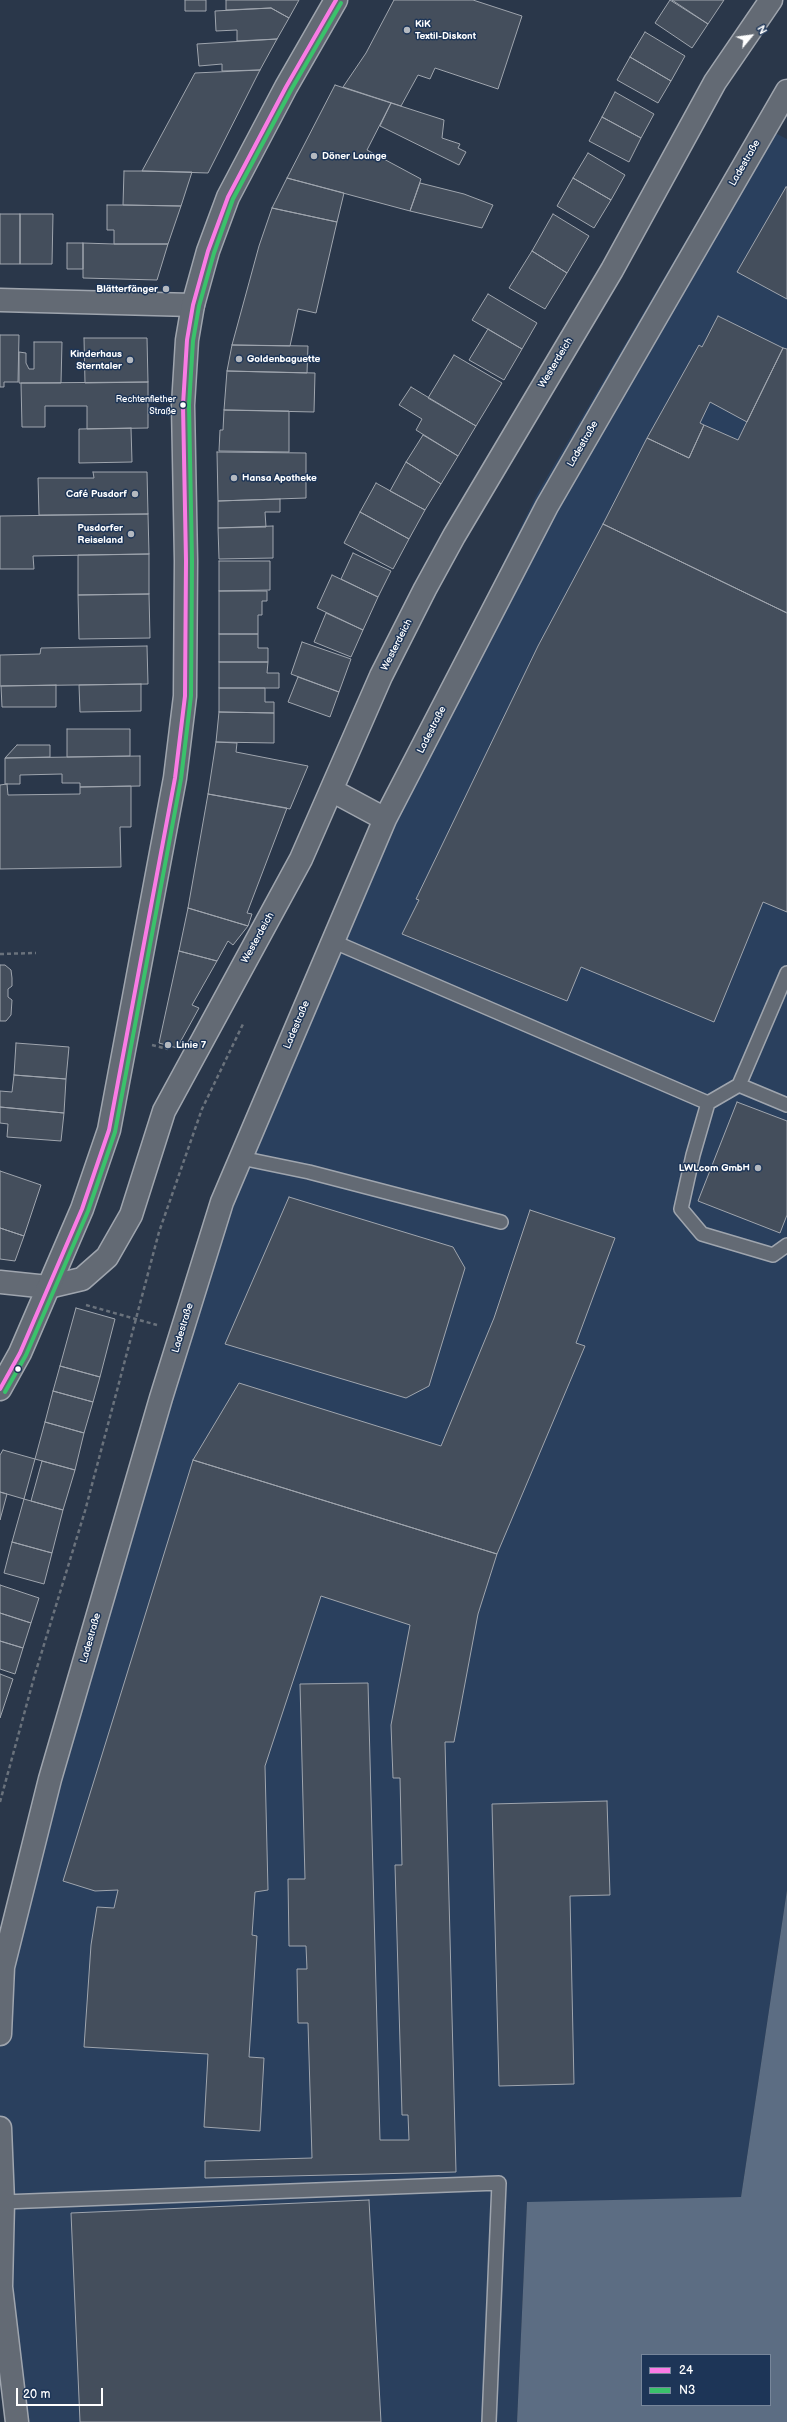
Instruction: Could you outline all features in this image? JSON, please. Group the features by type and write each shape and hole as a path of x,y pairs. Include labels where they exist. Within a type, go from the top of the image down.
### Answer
{"street":[{"path":"0,1389 20,1353 82,1209 109,1130 175,778 185,696 186,560 183,405 187,340 193,304 208,251 228,197 286,87 336,0"},
{"name":"Westerdeich","path":"0,1282 48,1287 82,1279 107,1257 128,1221 164,1112 302,859 333,791 381,676 454,536 612,270 715,82 772,0"},
{"name":"Ladestraße","path":"0,2034 3,1967 50,1779 161,1398 222,1202 332,941 386,819 547,506 787,91"},
{"path":"0,300 193,304"},
{"path":"333,791 386,819"},
{"path":"0,2128 3,2202 1,2287 17,2422"}],"lane":[{"path":"332,941 708,1103"},
{"path":"787,973 739,1085 708,1103 693,1155 681,1209 702,1234 773,1255 787,1245"},
{"path":"739,1085 787,1105"},
{"path":"241,1158 309,1172 501,1222"},
{"path":"3,2202 499,2183 489,2422"}],"path":[{"path":"0,954 36,953"},
{"path":"0,1802 35,1674 85,1512 159,1232 202,1109 247,1016"},
{"path":"93,1307 157,1325"}],"shaded area":[{"path":"755,123 787,139 787,1890 741,2197 527,2203 517,2422 10,2422 0,2334 0,1960 176,1335 382,811 537,494"},
{"path":"787,1890 787,2422 517,2422 527,2202 741,2197"}],"building":[{"path":"185,0 206,0 206,11 185,11"},
{"path":"226,0 299,0 289,18 271,8 226,10"},
{"path":"394,0 473,0 522,16 498,89 435,68 430,79 418,75 401,106 343,87 366,53"},
{"path":"670,0 708,24 692,48 655,23"},
{"path":"672,0 724,0 708,24"},
{"path":"271,8 289,18 277,39 237,41 237,30 216,31 215,11"},
{"path":"645,32 685,56 671,81 630,57"},
{"path":"277,39 260,70 222,71 222,64 199,66 197,44"},
{"path":"630,57 671,81 658,103 617,80"},
{"path":"260,70 208,173 142,171 195,73"},
{"path":"335,85 391,103 367,150 421,179 410,211 287,178"},
{"path":"615,92 654,114 641,138 602,117"},
{"path":"391,103 444,120 442,138 460,144 458,148 466,152 459,165 380,126"},
{"path":"602,117 641,138 629,162 589,141"},
{"path":"588,153 625,175 611,200 573,178"},
{"path":"124,171 192,172 181,206 123,205"},
{"path":"287,178 344,193 337,222 272,208"},
{"path":"573,178 611,200 594,228 557,206"},
{"path":"420,183 464,194 493,205 482,228 410,211"},
{"path":"787,187 787,299 737,272"},
{"path":"107,205 181,206 168,244 114,244 114,230 107,230"},
{"path":"272,208 337,222 316,313 298,309 290,346 232,345 259,246"},
{"path":"0,214 20,214 20,264 0,264"},
{"path":"20,214 53,214 52,264 20,264"},
{"path":"553,214 589,236 567,273 532,251"},
{"path":"67,243 83,243 83,269 67,269"},
{"path":"83,243 168,244 157,280 83,278"},
{"path":"532,251 567,273 545,309 509,288"},
{"path":"488,294 537,323 522,349 472,320"},
{"path":"718,316 783,348 747,422 710,402 700,423 704,425 689,458 647,438 699,345 702,347"},
{"path":"488,329 522,349 504,380 469,360"},
{"path":"0,335 19,335 18,382 4,382 4,387 0,387"},
{"path":"84,338 147,338 148,382 85,383"},
{"path":"34,342 62,342 61,383 19,383 19,352 26,353 26,363 29,369 34,369"},
{"path":"232,345 308,346 307,373 227,371"},
{"path":"783,348 787,349 787,613 603,524 647,438 689,458 704,425 738,440"},
{"path":"454,355 502,383 476,426 428,398"},
{"path":"227,371 315,373 314,412 224,410"},
{"path":"148,382 148,428 87,429 87,406 45,406 45,427 22,427 21,383"},
{"path":"411,387 476,426 458,456 416,430 422,419 399,405"},
{"path":"224,410 289,411 289,452 219,451 220,430 223,430"},
{"path":"131,428 132,462 79,463 79,429"},
{"path":"423,435 458,456 441,484 406,462"},
{"path":"217,452 306,453 306,498 218,501"},
{"path":"406,462 441,484 425,510 390,491"},
{"path":"93,472 147,472 148,514 39,515 38,478 94,478"},
{"path":"376,483 425,510 409,539 360,512"},
{"path":"280,499 280,512 265,512 266,527 218,528 218,501"},
{"path":"360,512 409,539 393,569 344,543"},
{"path":"148,514 149,554 33,556 34,569 0,569 0,516"},
{"path":"603,524 787,613 787,912 763,902 714,1022 581,967 567,1001 402,934 419,900 416,899 538,646"},
{"path":"273,526 273,558 219,559 218,528"},
{"path":"353,553 391,571 378,597 341,579"},
{"path":"149,554 149,594 78,595 78,555"},
{"path":"219,561 270,561 270,590 219,591"},
{"path":"332,575 378,597 363,630 317,608"},
{"path":"219,591 267,591 267,601 262,601 262,615 258,615 258,634 219,634"},
{"path":"149,594 150,638 79,639 78,595"},
{"path":"326,613 363,630 351,657 314,642"},
{"path":"219,634 258,634 258,648 268,648 268,662 219,662"},
{"path":"302,642 351,659 339,692 291,674"},
{"path":"147,646 148,684 0,686 0,655 40,654 41,648"},
{"path":"219,662 268,662 267,673 279,673 279,688 219,688"},
{"path":"298,677 339,692 330,717 288,702"},
{"path":"141,684 141,711 80,712 79,685"},
{"path":"56,685 56,707 2,707 1,686"},
{"path":"219,688 265,688 265,702 274,702 274,713 219,712"},
{"path":"219,712 274,713 274,743 216,742"},
{"path":"67,729 130,729 130,756 67,757"},
{"path":"216,742 237,743 236,752 308,766 290,809 208,794"},
{"path":"17,745 50,745 50,757 5,758"},
{"path":"140,756 140,786 80,787 80,783 62,783 62,774 20,775 20,784 5,784 5,758"},
{"path":"7,784 8,795 80,794 80,787 131,786 131,827 120,827 121,867 0,869 0,785"},
{"path":"208,794 287,808 247,913 252,914 248,926 188,908"},
{"path":"188,908 248,926 233,945 228,941 217,961 179,951"},
{"path":"179,951 217,961 192,1005 199,1008 177,1048 159,1043"},
{"path":"0,965 5,965 11,970 12,978 12,986 8,989 8,997 12,1000 11,1015 6,1021 0,1021"},
{"path":"16,1043 69,1047 66,1079 14,1075"},
{"path":"14,1075 66,1079 64,1113 0,1107 0,1091 12,1092"},
{"path":"737,1102 787,1121 787,1215 780,1233 698,1201"},
{"path":"0,1107 64,1113 61,1141 7,1137 8,1124 0,1123"},
{"path":"0,1171 41,1185 24,1236 0,1228"},
{"path":"289,1197 453,1247 465,1268 429,1386 406,1398 225,1344"},
{"path":"530,1210 615,1238 576,1343 585,1346 497,1554 193,1460 239,1383 441,1446 494,1318"},
{"path":"0,1228 24,1236 15,1261 0,1259"},
{"path":"76,1308 115,1319 100,1377 60,1366"},
{"path":"60,1366 100,1377 93,1402 53,1391"},
{"path":"53,1391 93,1402 84,1433 45,1422"},
{"path":"45,1422 84,1433 75,1470 35,1459"},
{"path":"3,1450 35,1459 24,1499 0,1492 0,1455"},
{"path":"193,1460 497,1554 478,1614 454,1742 445,1742 456,2172 205,2178 205,2161 312,2158 308,2023 298,2023 297,1969 307,1969 306,1946 289,1946 288,1879 305,1879 300,1684 368,1683 380,2140 409,2140 408,2115 402,2115 395,1865 402,1865 400,1778 393,1778 391,1725 410,1625 321,1596 265,1766 268,1890 255,1892 252,1935 257,1936 249,2057 264,2058 260,2131 204,2127 208,2054 84,2047 91,1945 97,1907 114,1908 118,1890 95,1891 63,1881"},
{"path":"42,1461 75,1470 63,1510 31,1501"},
{"path":"0,1492 7,1494 0,1520"},
{"path":"24,1499 63,1510 52,1553 12,1542"},
{"path":"12,1542 52,1553 44,1584 4,1573"},
{"path":"0,1585 39,1598 31,1623 0,1613"},
{"path":"0,1613 31,1623 23,1648 0,1641"},
{"path":"0,1641 23,1648 15,1674 0,1669"},
{"path":"0,1674 13,1679 0,1718"},
{"path":"607,1801 610,1895 570,1896 574,2084 499,2086 492,1804"},
{"path":"369,2200 381,2422 80,2422 71,2213"}],"transit line":[{"name":"24","path":"0,1389 20,1353 82,1209 109,1130 175,778 185,696 186,561 183,405 187,340 193,305 208,251 228,197 286,87 336,0"},
{"name":"N3","path":"5,1392 26,1355 88,1211 115,1132 181,779 191,696 192,561 189,405 193,341 199,306 214,253 233,199 291,90 341,3"}],"place":[{"name":"KiK Textil-Diskont","path":"407,30"},
{"name":"Döner Lounge","path":"314,156"},
{"name":"Blätterfänger","path":"166,289"},
{"name":"Goldenbaguette","path":"239,359"},
{"name":"Kinderhaus Sterntaler","path":"130,360"},
{"name":"Rechtenflether Straße","path":"183,405"},
{"name":"Hansa Apotheke","path":"234,478"},
{"name":"Café Pusdorf","path":"135,494"},
{"name":"Pusdorfer Reiseland","path":"131,534"},
{"name":"Linie 7","path":"168,1045"},
{"name":"LWLcom GmbH","path":"758,1168"}]}
